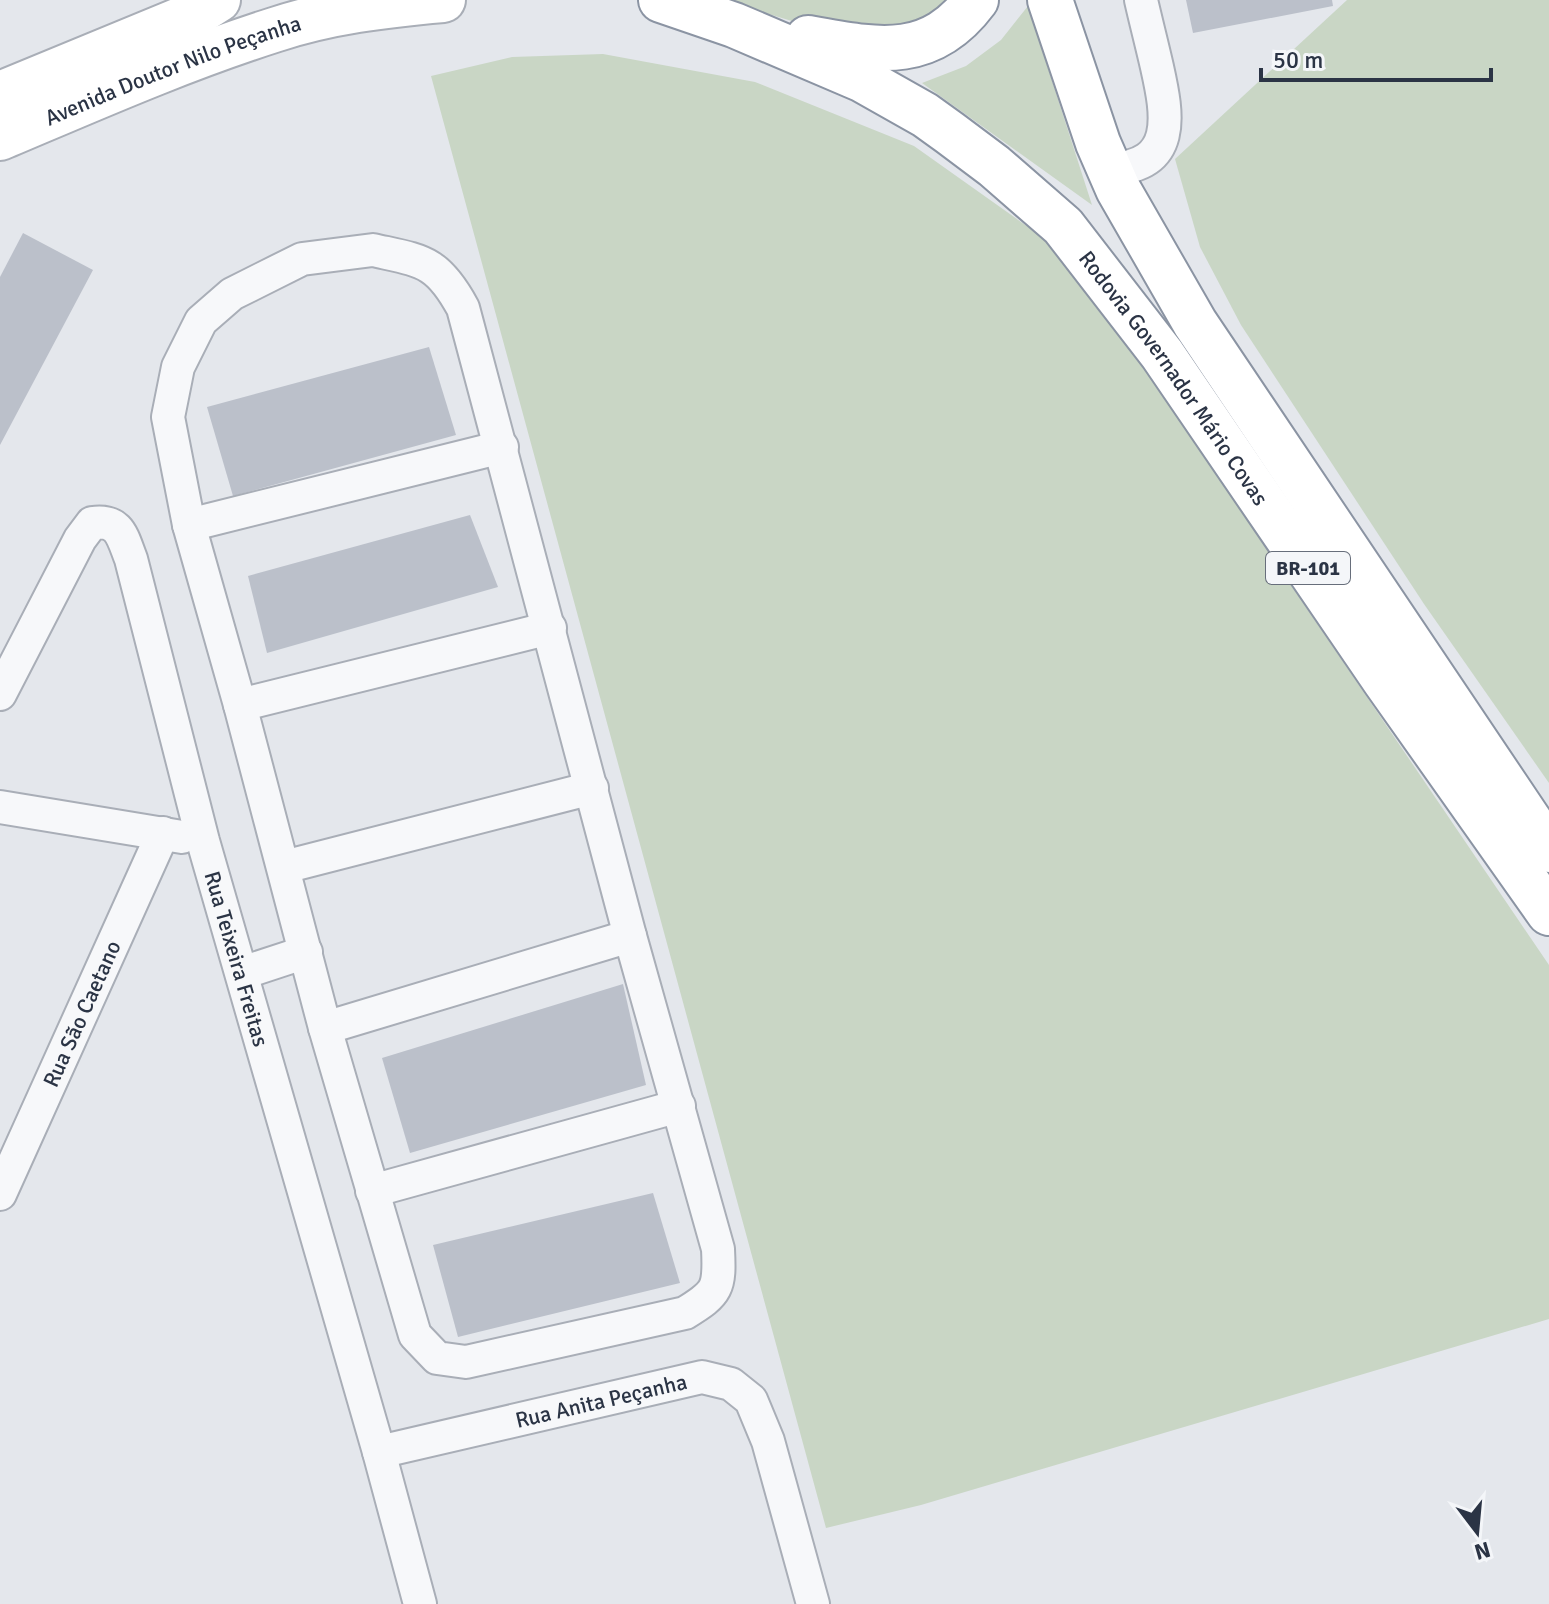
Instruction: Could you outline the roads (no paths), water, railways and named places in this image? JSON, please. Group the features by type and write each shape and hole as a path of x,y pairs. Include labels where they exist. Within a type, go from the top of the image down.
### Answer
{"main road":[{"name":"Avenida Doutor Nilo Peçanha","path":"0,94 199,12 218,0"},
{"name":"Avenida Doutor Nilo Peçanha","path":"0,138 119,87 275,29 381,6 443,0"},
{"name":"Rodovia Governador Mário Covas","path":"661,0 734,25 863,80 925,115 994,166 1063,226 1162,354 1385,681 1549,913"},
{"path":"734,25 866,48 909,47 938,37 964,17 976,0"},
{"name":"Rodovia Governador Mário Covas","path":"1050,0 1110,169 1129,209 1195,323 1549,850"}],"street":[{"path":"1110,169 1140,163 1157,148 1166,130 1166,110 1141,0"},
{"path":"373,250 425,262 451,286 463,308 502,447 630,936 718,1249 719,1279 708,1299 685,1313 466,1362 437,1358 415,1335 325,1028 284,867 189,525 168,417 178,367 201,321 232,294 302,259 373,250"},
{"path":"189,525 502,447"},
{"name":"Rua Teixeira Freitas","path":"0,694 80,539 92,523 106,521 115,525 131,559 203,841 420,1604"},
{"path":"240,705 550,628"},
{"path":"284,867 592,788"},
{"path":"0,807 203,841"},
{"name":"Rua São Caetano","path":"0,1194 163,833"},
{"path":"325,1028 630,936"},
{"path":"242,973 306,952"},
{"path":"372,1191 679,1106"},
{"name":"Rua Anita Peçanha","path":"379,1452 702,1377 731,1384 751,1400 768,1441 813,1604"}]}
